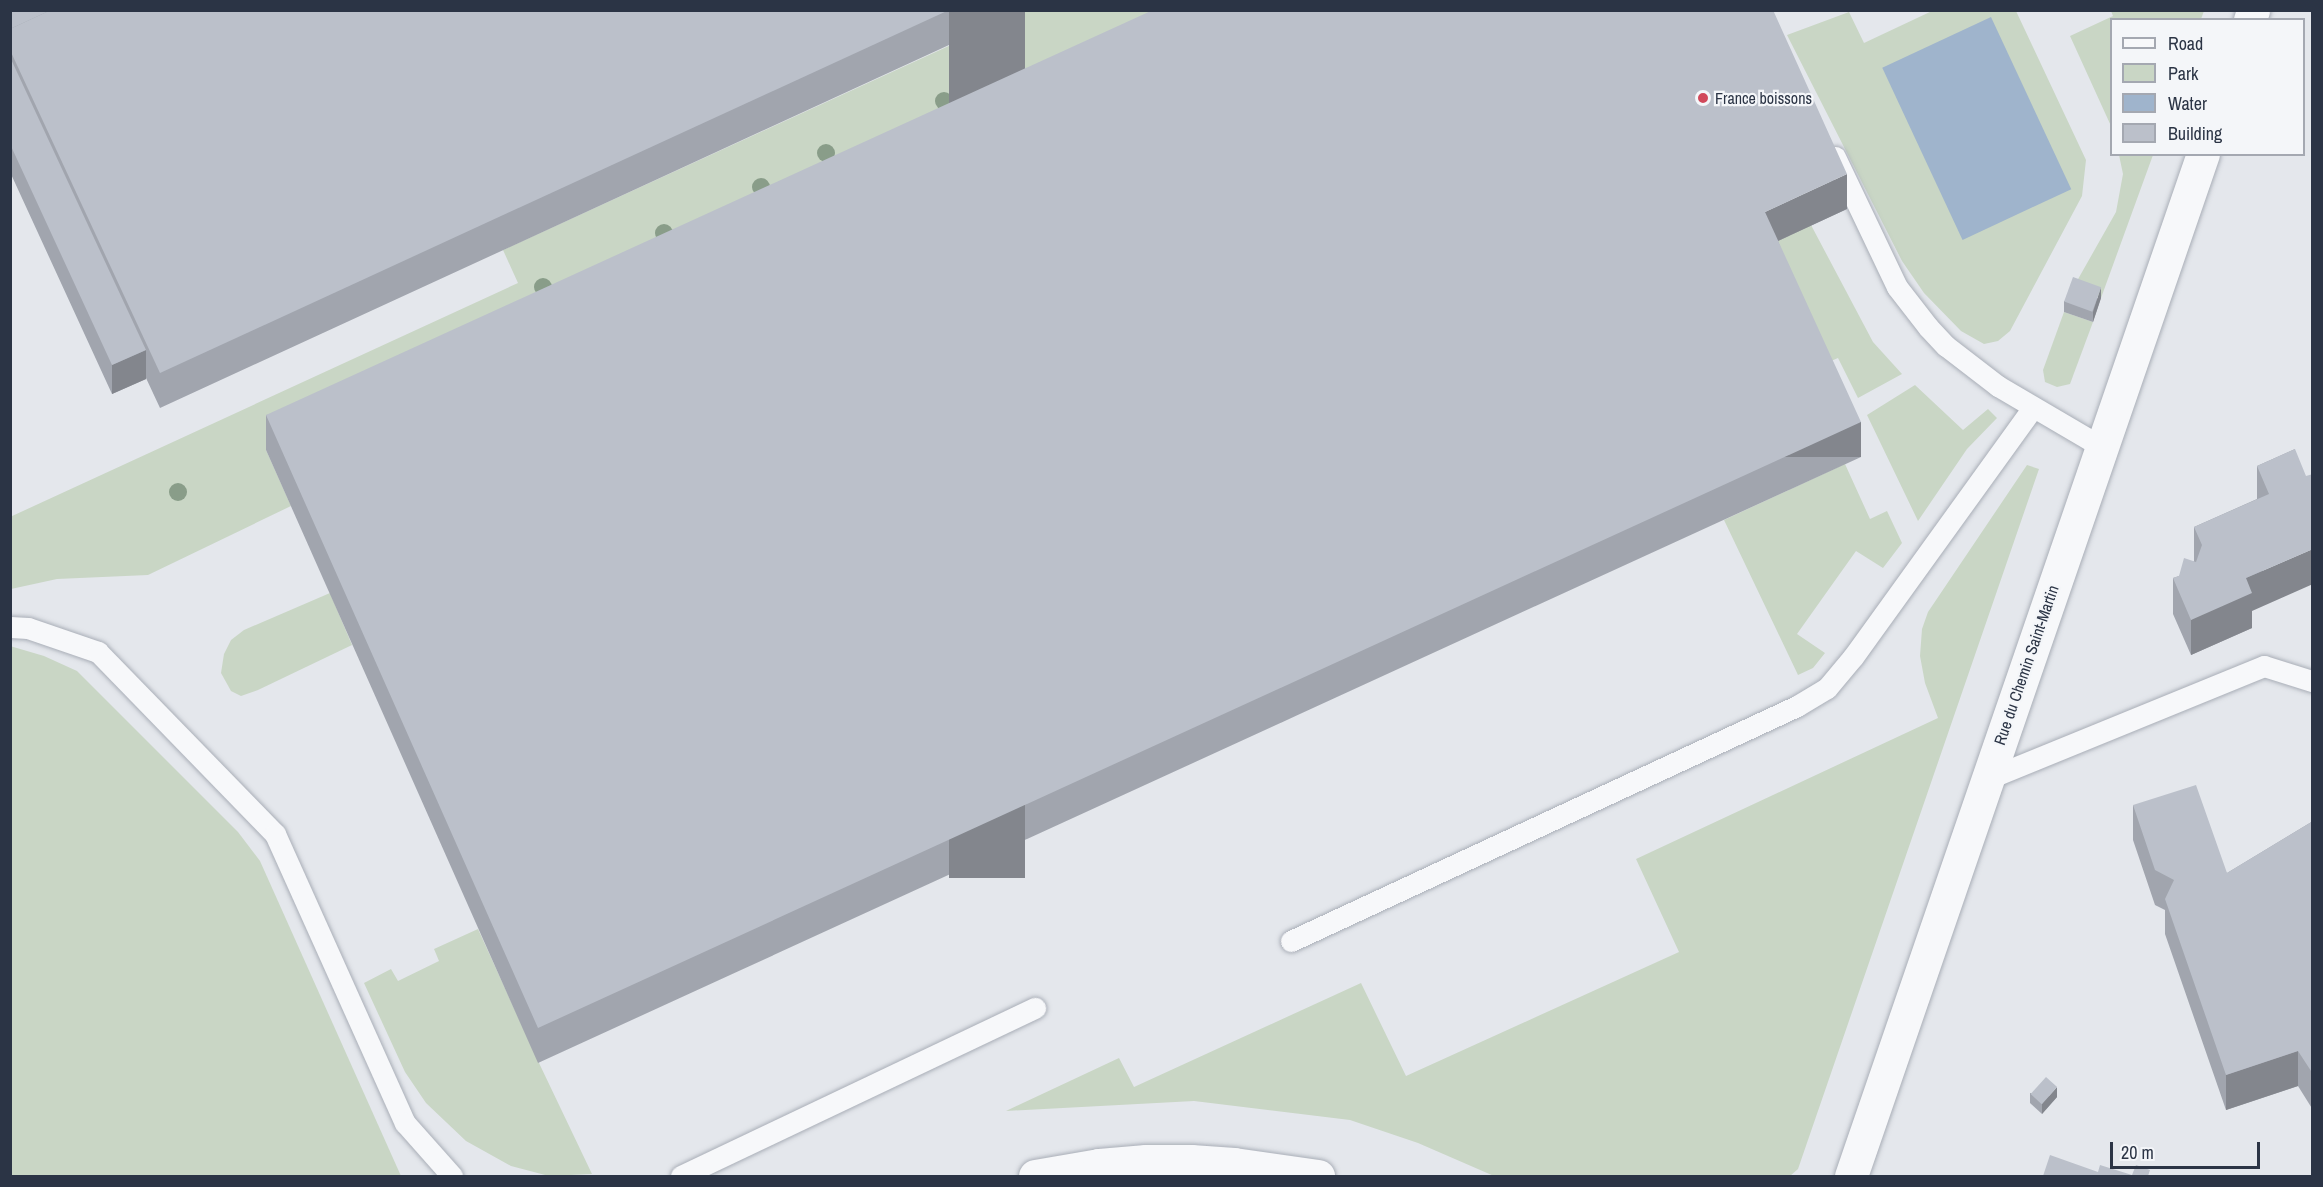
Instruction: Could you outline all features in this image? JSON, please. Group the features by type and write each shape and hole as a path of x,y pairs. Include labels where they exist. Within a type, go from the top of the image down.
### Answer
{"street":[{"name":"Rue du Chemin Saint-Martin","path":"1851,1176 2202,156"},
{"path":"1035,1176 1146,1161 1234,1164 1318,1176"}],"lane":[{"path":"1826,138 1886,266 1910,307 1946,346 1966,363 1998,386 2102,447"},
{"path":"1291,941 1797,706 1827,688 1860,648 2033,407"},
{"path":"10,627 28,628 98,652 275,834 405,1123 452,1176"},
{"path":"1987,779 2264,666 2313,681"},
{"path":"681,1176 1035,1008"}],"green space":[{"path":"1025,11 1230,11 266,450 291,506 148,575 57,579 11,589 10,517 518,283 503,250"},
{"path":"1932,11 2016,11 2086,160 2082,196 2010,331 1998,341 1984,344 1961,331 1924,293 1902,261 1787,35 1849,12 1864,43"},
{"path":"2111,11 2204,11 2201,18 2110,18 2110,124 2070,36 2113,16"},
{"path":"2119,156 2153,156 2101,298 2073,288 2116,212 2123,174"},
{"path":"1811,225 1873,342 1902,374 1858,398 1838,358 1819,366 1765,247"},
{"path":"2064,312 2093,322 2070,384 2057,387 2045,382 2043,370"},
{"path":"1915,385 1963,430 1988,409 1997,418 1967,449 1918,521 1867,415"},
{"path":"1845,464 1870,519 1887,511 1902,543 1883,568 1856,551 1797,634 1825,653 1813,668 1798,675 1724,520"},
{"path":"2027,465 2039,469 1798,1169 1790,1176 1494,1176 1418,1143 1350,1120 1194,1101 1006,1111 1119,1058 1134,1087 1361,983 1406,1076 1679,952 1636,859 1938,718 1925,683 1920,656 1922,629 1928,612"},
{"path":"330,593 352,645 258,690 241,696 231,691 221,673 224,654 231,640 244,630"},
{"path":"10,646 44,656 77,671 238,832 260,861 401,1176 11,1176"},
{"path":"478,929 592,1174 549,1176 511,1166 466,1141 426,1103 405,1072 364,983 391,969 398,981 439,961 434,949"}],"water":[{"path":"1991,17 2071,189 1963,240 1882,68"}],"building":[{"path":"10,10 51,10 10,29"},
{"path":"51,10 949,10 160,373 10,50 10,29"},
{"path":"1153,10 1773,10 1847,174 1765,212 1861,422 538,1028 266,415"},
{"path":"10,57 146,350 112,365 10,144"},
{"path":"2073,277 2101,287 2092,312 2064,301"},
{"path":"2295,449 2306,476 2313,474 2313,549 2246,578 2252,593 2191,620 2173,578 2179,576 2184,558 2196,562 2202,545 2194,527 2269,494 2257,466"},
{"path":"2196,785 2227,873 2313,821 2313,1074 2298,1051 2226,1075 2165,899 2174,880 2155,870 2133,805"},
{"path":"2046,1077 2057,1087 2042,1104 2031,1094"},
{"path":"2050,1155 2098,1172 2100,1165 2132,1175 2136,1165 2150,1170 2148,1176 2043,1176"}],"place":[{"name":"France boissons","path":"1703,98"}]}
